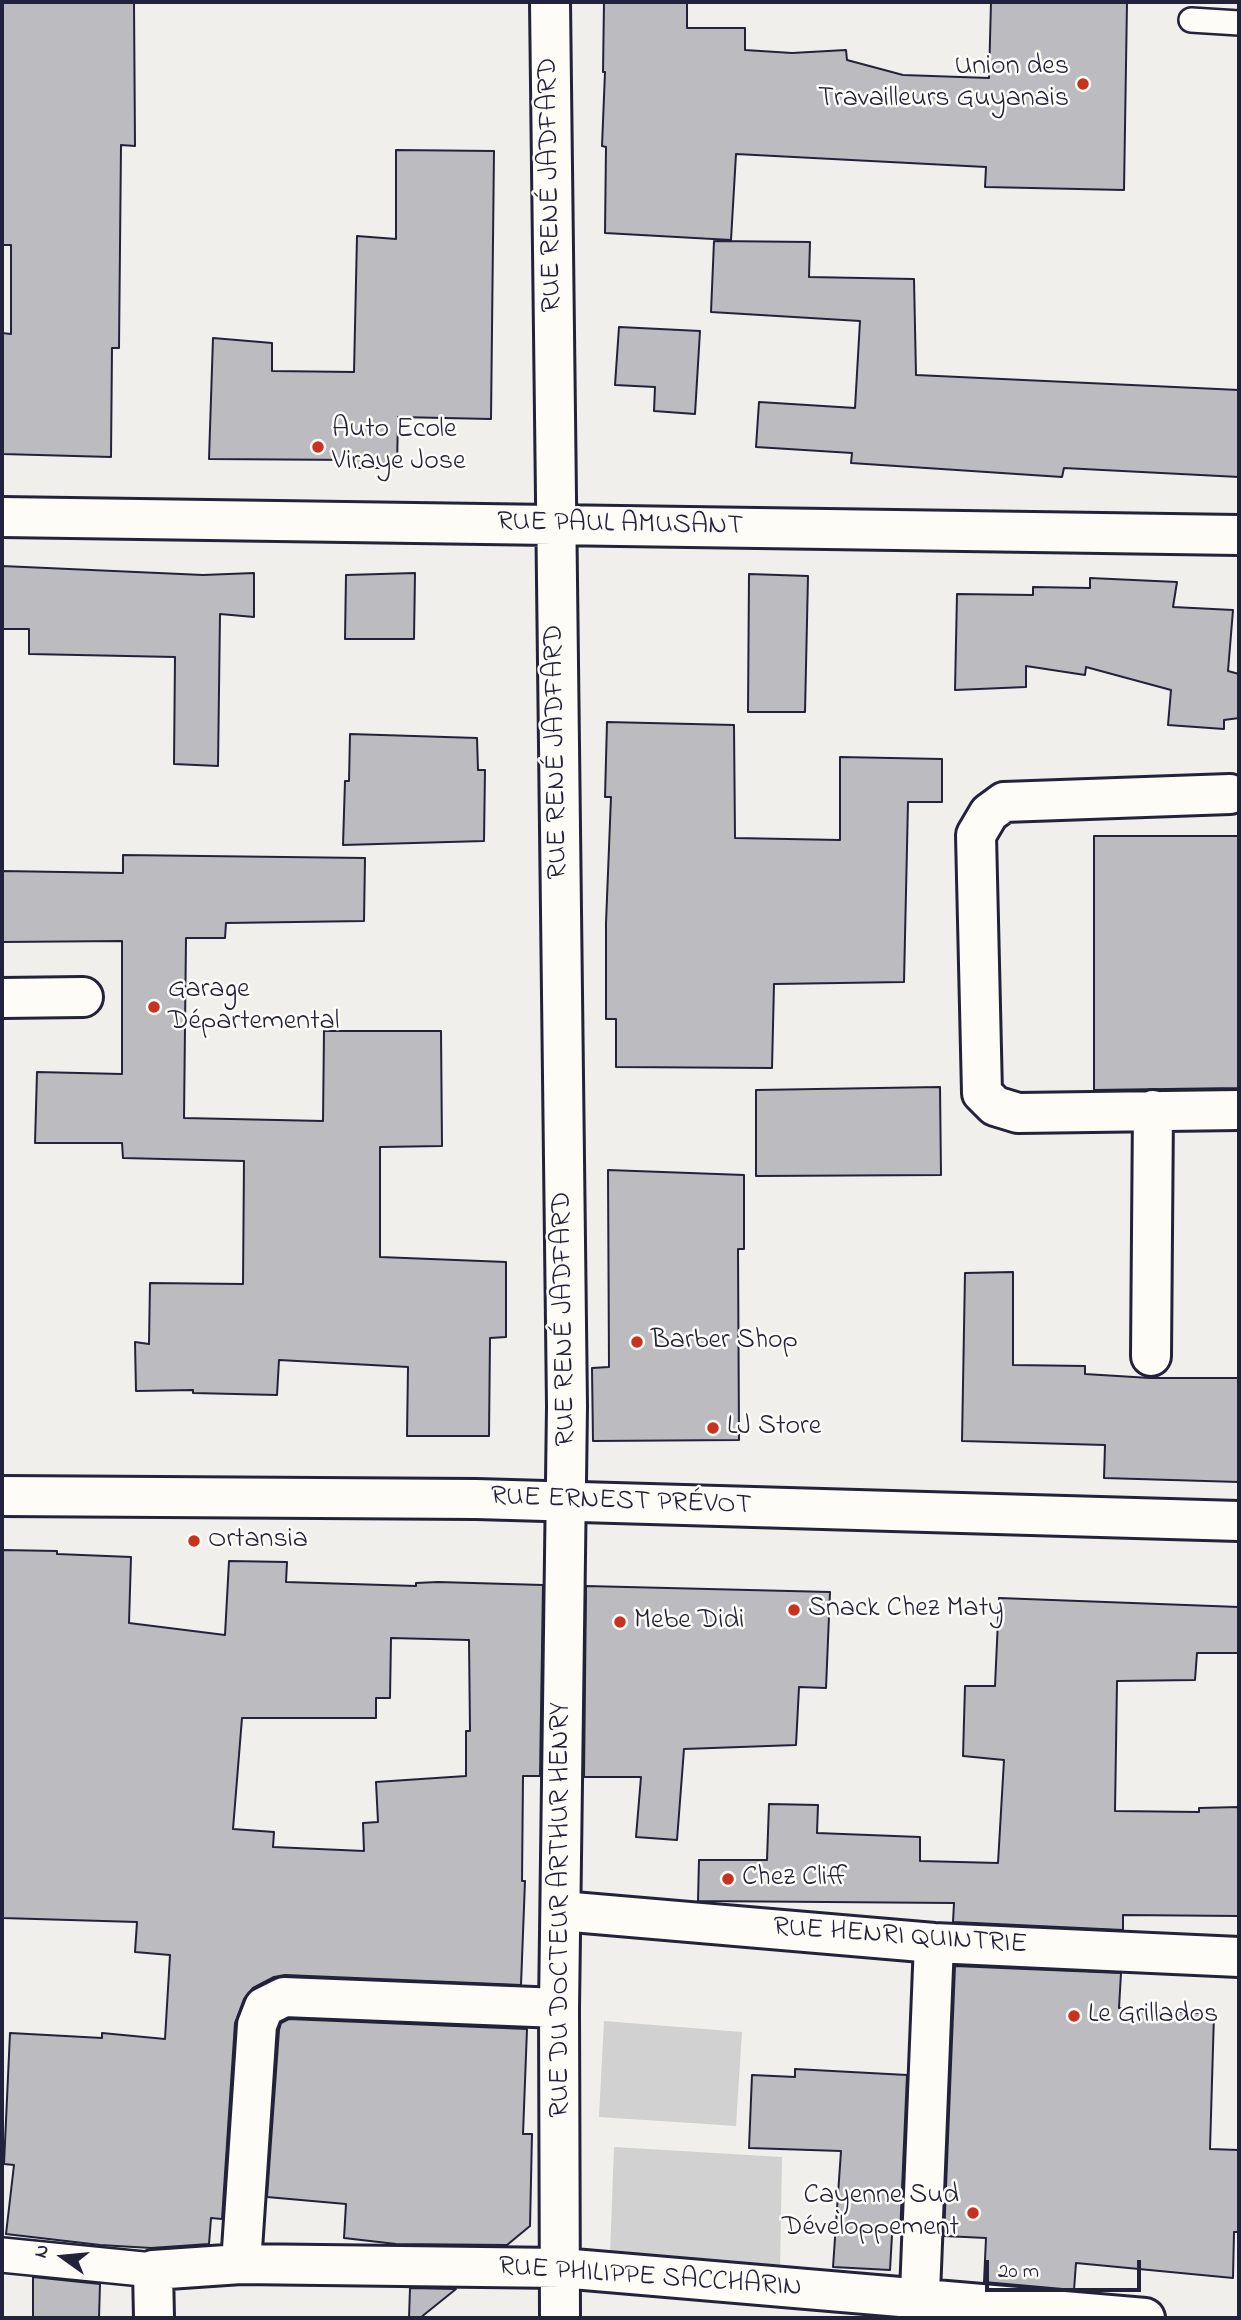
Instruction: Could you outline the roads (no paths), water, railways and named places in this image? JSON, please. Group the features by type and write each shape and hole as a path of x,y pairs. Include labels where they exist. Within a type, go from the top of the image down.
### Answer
{"street":[{"name":"RUE RENÉ JADFARD","path":"550,2 568,1502"},
{"name":"RUE PAUL AMUSANT","path":"2,517 1239,535"},
{"path":"1230,794 1003,802 989,813 976,835 982,1093 995,1106 1018,1113 1239,1110"},
{"path":"2,998 83,997"},
{"path":"1151,1356 1153,1110"},
{"name":"RUE ERNEST PRÉVOT","path":"2,1496 568,1502 1239,1521"},
{"name":"RUE DU DOCTEUR ARTHUR HENRY","path":"560,2318 559,2008 568,1502"},
{"name":"RUE HENRI QUINTRIE","path":"561,1911 934,1942 1239,1957"},
{"path":"920,2309 934,1942"},
{"path":"241,2264 257,2025 264,2007 284,1997 559,2008"},
{"path":"2,2255 153,2270 154,2318"},
{"name":"RUE PHILIPPE SACCHARIN","path":"153,2270 241,2264 561,2268 920,2309 1146,2318"}],"lane":[{"path":"1191,20 1239,23"}],"place":[{"name":"Union des Travailleurs Guyanais","path":"1083,84"},
{"name":"Auto Ecole Viraye Jose","path":"318,447"},
{"name":"Garage Départemental","path":"154,1007"},
{"name":"Barber Shop","path":"637,1342"},
{"name":"LJ Store","path":"713,1428"},
{"name":"Ortansia","path":"194,1541"},
{"name":"Snack Chez Maty","path":"794,1610"},
{"name":"Mebe Didi","path":"620,1622"},
{"name":"Chez Cliff","path":"728,1879"},
{"name":"Le Grillados","path":"1074,2016"},
{"name":"Cayenne Sud Développement","path":"973,2213"}]}
